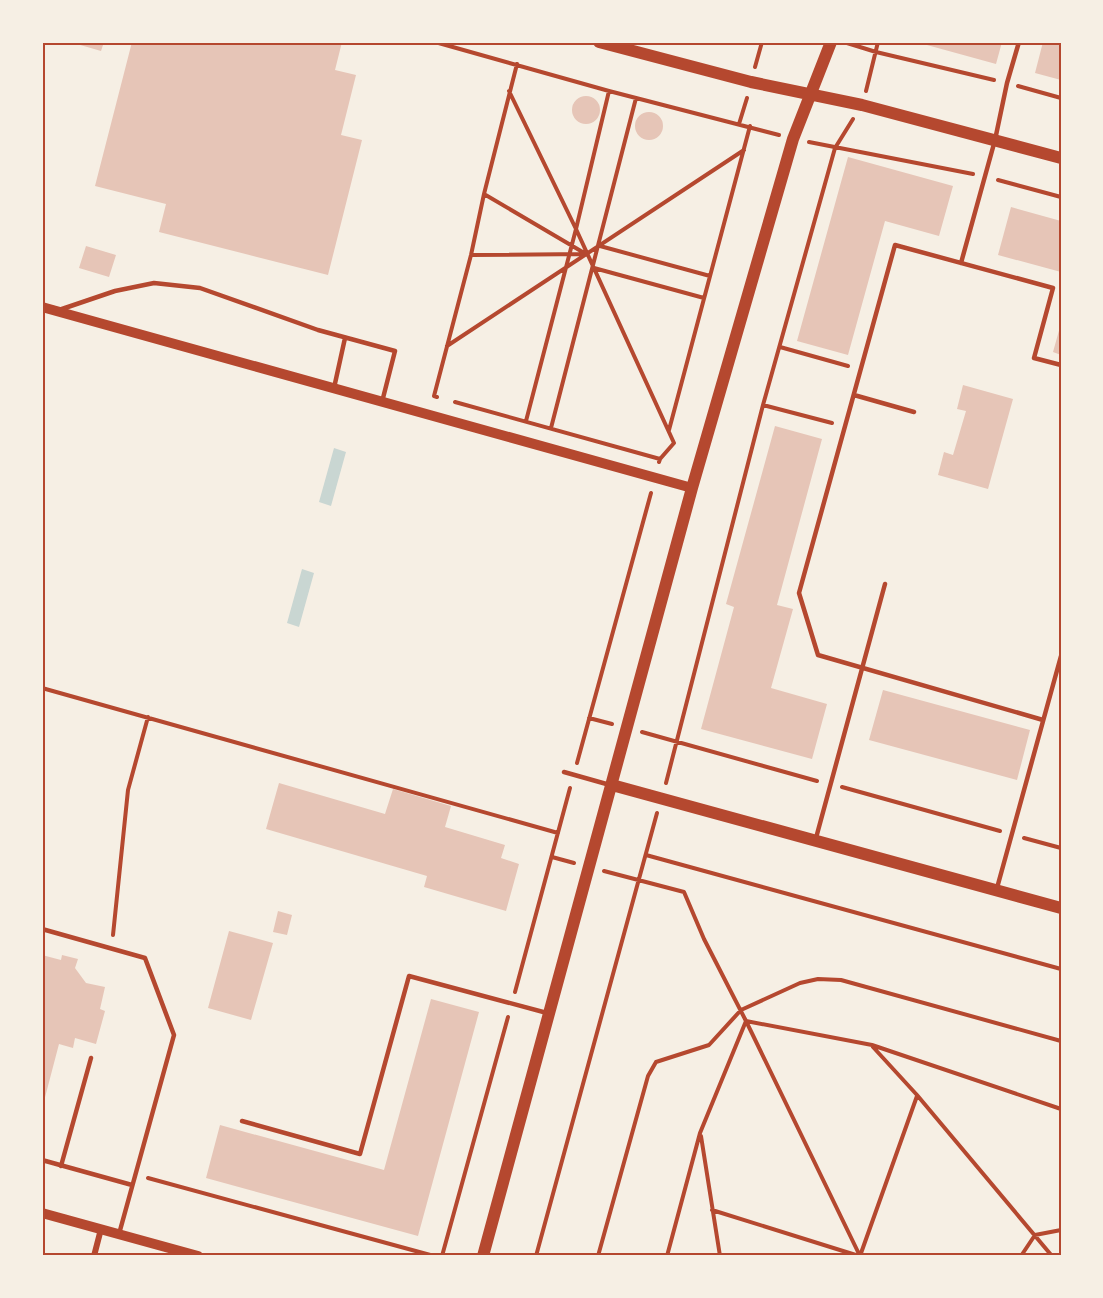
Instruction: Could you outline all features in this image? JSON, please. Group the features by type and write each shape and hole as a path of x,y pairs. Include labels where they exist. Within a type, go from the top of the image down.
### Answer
{"main road":[{"path":"599,42 751,82 862,105 1061,158"},
{"path":"483,1256 692,488 793,139 831,42"},
{"path":"612,785 1061,908"}],"street":[{"path":"42,307 692,488"},
{"path":"42,1213 198,1256"},
{"path":"94,1256 101,1229"}],"lane":[{"path":"961,263 1019,42"},
{"path":"1043,720 818,655 799,593 895,245 1053,288 1034,358 1061,365"},
{"path":"57,311 115,291 154,283 200,288 345,338 395,351 382,402"},
{"path":"334,388 345,338"},
{"path":"854,395 914,412"},
{"path":"815,841 885,584"},
{"path":"997,891 1061,656"},
{"path":"564,772 612,785"},
{"path":"42,929 145,958 174,1035 119,1234"},
{"path":"242,1121 360,1154 409,975 549,1014"},
{"path":"61,1166 91,1058"},
{"path":"42,1160 132,1185"}],"path":[{"path":"435,42 793,139 985,176 1061,197"},
{"path":"844,42 1061,98"},
{"path":"536,1256 677,742 763,405 835,148 862,105 878,42"},
{"path":"517,64 434,396 660,459"},
{"path":"442,1256 660,459 674,443 509,91"},
{"path":"526,421 576,230 609,91"},
{"path":"551,428 636,98"},
{"path":"668,431 750,126"},
{"path":"446,347 744,150"},
{"path":"484,194 587,254"},
{"path":"599,246 710,276"},
{"path":"471,255 587,254"},
{"path":"593,267 704,298"},
{"path":"780,347 861,370"},
{"path":"763,405 845,427"},
{"path":"42,688 558,833"},
{"path":"111,949 128,790 148,717"},
{"path":"677,742 1061,848"},
{"path":"646,855 1061,969"},
{"path":"552,856 684,892 704,939 741,1010 860,1256 917,1095"},
{"path":"598,1256 648,1076 656,1062 709,1045 741,1010 800,982 818,979 841,980 1061,1041"},
{"path":"746,1021 872,1046 1061,1109"},
{"path":"667,1256 700,1133 746,1021"},
{"path":"872,1046 917,1095 1052,1256"},
{"path":"700,1133 720,1256"},
{"path":"135,1175 434,1256"},
{"path":"712,1210 860,1256"},
{"path":"1021,1256 1035,1235 1061,1230"}],"shaded area":[{"path":"334,448 346,452 331,506 319,502"},
{"path":"302,569 314,573 299,627 287,623"}],"building":[{"path":"70,42 104,42 101,51"},
{"path":"132,42 342,42 335,70 356,75 341,135 362,140 328,275 159,232 166,204 95,186"},
{"path":"916,42 1002,42 996,64"},
{"path":"1043,42 1061,42 1061,80 1035,73"},
{"path":"586,96 596,100 600,110 596,120 586,124 576,120 572,110 576,100"},
{"path":"649,112 659,116 663,126 659,136 649,140 639,136 635,126 639,116"},
{"path":"848,157 953,186 939,236 885,221 848,355 797,341"},
{"path":"1011,207 1061,221 1061,272 998,255"},
{"path":"86,246 116,255 109,277 79,268"},
{"path":"1061,327 1061,355 1053,352"},
{"path":"963,385 1013,399 988,489 938,475 944,452 953,455 966,411 957,409"},
{"path":"775,426 822,439 777,605 793,609 771,688 827,704 812,759 701,729 734,607 726,604"},
{"path":"883,690 1030,730 1017,780 869,740"},
{"path":"279,783 385,814 393,789 451,806 445,827 505,845 501,858 519,864 506,911 424,887 427,876 266,829"},
{"path":"278,911 292,915 287,935 273,932"},
{"path":"229,931 273,943 251,1020 208,1008"},
{"path":"42,955 61,960 62,955 78,959 75,968 86,983 105,987 100,1009 105,1011 96,1044 75,1038 73,1048 59,1044 43,1105"},
{"path":"431,999 479,1012 418,1236 206,1178 220,1125 384,1170"}]}
